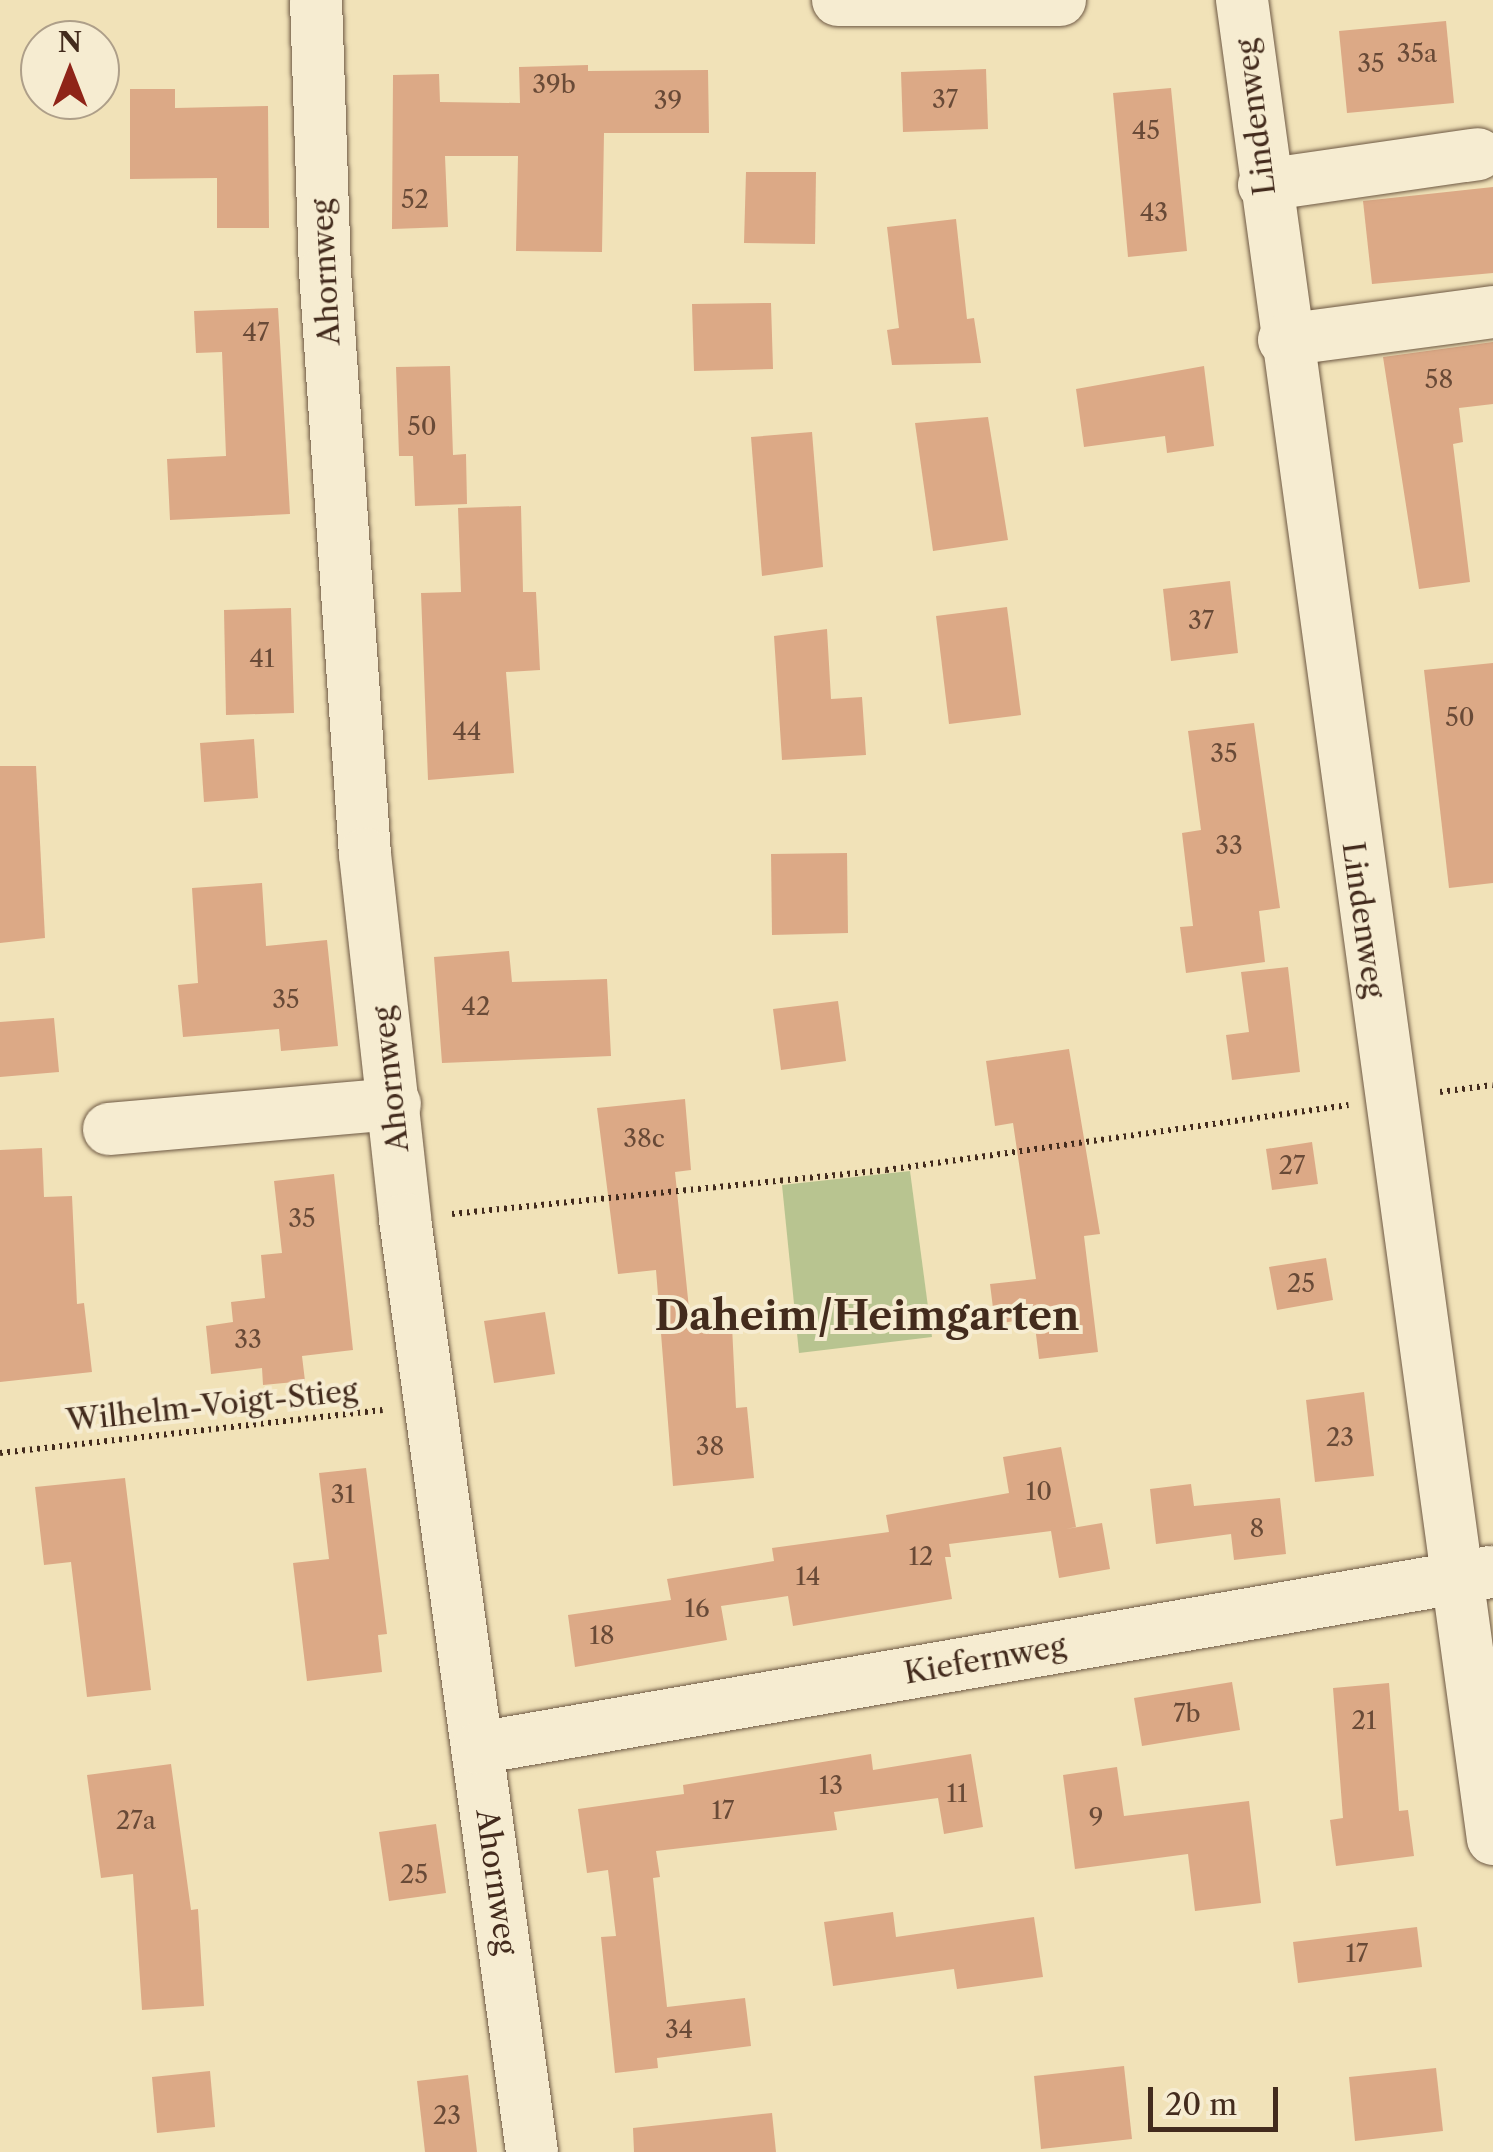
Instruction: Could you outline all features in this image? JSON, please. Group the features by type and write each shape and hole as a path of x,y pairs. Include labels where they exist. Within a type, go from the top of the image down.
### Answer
{"street":[{"name":"Ahornweg","path":"316,0 342,574 365,854 405,1219 532,2152"},
{"path":"838,0 1060,0"},
{"name":"Lindenweg","path":"1242,0 1387,1099 1476,1575 1493,1839"},
{"path":"1264,185 1478,154"},
{"path":"1284,340 1493,312"},
{"path":"110,1130 395,1104"},
{"name":"Kiefernweg","path":"478,1748 1476,1575"}],"path":[{"path":"405,1219 886,1170 1493,1085"},
{"name":"Wilhelm-Voigt-Stieg","path":"0,1453 429,1404"}],"green space":[{"path":"910,1171 932,1337 799,1353 782,1185"}],"building":[{"path":"1446,21 1454,103 1347,113 1339,31"},
{"path":"588,65 588,71 708,70 709,133 604,133 602,252 516,251 518,156 445,156 448,227 392,229 393,75 439,74 440,102 520,103 519,67"},
{"path":"986,69 988,129 903,132 901,72"},
{"path":"1171,88 1187,251 1128,257 1113,93"},
{"path":"130,89 175,89 175,108 268,106 269,228 217,228 217,178 130,179"},
{"path":"746,172 816,172 815,244 744,243"},
{"path":"1493,187 1493,273 1372,284 1363,201"},
{"path":"956,219 967,319 974,318 981,363 892,365 887,330 899,328 887,227"},
{"path":"771,303 773,369 694,371 692,304"},
{"path":"278,308 290,514 170,520 167,459 226,456 222,352 196,353 194,311"},
{"path":"1493,342 1493,404 1459,408 1463,442 1453,444 1470,582 1419,589 1383,357"},
{"path":"450,366 453,455 466,454 467,504 415,506 413,456 399,456 396,367"},
{"path":"1204,366 1214,446 1167,453 1165,436 1084,447 1076,389"},
{"path":"988,417 1008,540 933,551 915,423"},
{"path":"812,432 823,567 762,576 751,437"},
{"path":"521,506 523,592 536,592 540,670 506,672 514,773 428,780 421,593 461,592 458,508"},
{"path":"1230,581 1238,653 1171,661 1163,589"},
{"path":"1007,607 1021,715 949,724 936,616"},
{"path":"291,608 294,713 226,715 224,610"},
{"path":"827,629 831,699 862,697 866,755 782,760 774,636"},
{"path":"1493,663 1493,883 1449,888 1424,670"},
{"path":"1254,723 1280,908 1259,911 1265,962 1186,973 1180,927 1193,926 1182,833 1201,830 1188,731"},
{"path":"254,739 258,798 204,802 200,743"},
{"path":"0,766 36,766 45,938 0,943"},
{"path":"847,853 848,933 772,935 771,854"},
{"path":"262,883 266,946 327,940 338,1046 281,1051 279,1029 183,1037 178,985 198,983 192,888"},
{"path":"509,951 512,982 607,979 611,1056 442,1063 434,957"},
{"path":"1288,967 1300,1072 1232,1080 1226,1035 1249,1032 1241,972"},
{"path":"838,1001 846,1061 781,1070 773,1009"},
{"path":"54,1018 59,1072 0,1077 0,1022"},
{"path":"1069,1049 1100,1234 1084,1236 1098,1352 1039,1359 1034,1318 995,1324 990,1284 1036,1279 1013,1123 995,1126 986,1061"},
{"path":"685,1099 691,1170 675,1172 691,1328 732,1326 736,1408 747,1407 754,1478 673,1486 656,1270 618,1274 597,1108"},
{"path":"1312,1142 1318,1184 1272,1190 1266,1149"},
{"path":"42,1148 44,1197 72,1196 77,1304 84,1303 92,1372 0,1382 0,1150"},
{"path":"334,1174 353,1350 302,1356 305,1381 263,1385 262,1368 211,1374 206,1326 233,1322 231,1302 265,1298 261,1255 282,1253 274,1181"},
{"path":"1326,1258 1333,1300 1277,1310 1269,1267"},
{"path":"545,1312 555,1374 494,1383 484,1321"},
{"path":"1364,1392 1374,1476 1315,1482 1306,1400"},
{"path":"1061,1447 1076,1527 1066,1529 1102,1523 1110,1569 1059,1578 1051,1531 949,1544 951,1557 945,1557 952,1599 793,1626 788,1596 721,1606 727,1640 575,1667 568,1615 671,1600 667,1579 774,1561 772,1548 889,1532 886,1515 1009,1493 1003,1457"},
{"path":"366,1468 387,1634 378,1635 382,1672 307,1681 293,1563 329,1559 319,1473"},
{"path":"125,1478 151,1690 87,1697 71,1562 44,1565 35,1487"},
{"path":"1191,1484 1194,1506 1280,1498 1286,1554 1234,1560 1231,1534 1156,1544 1150,1489"},
{"path":"1232,1682 1240,1730 1142,1746 1134,1698"},
{"path":"1389,1683 1399,1811 1408,1810 1414,1856 1336,1866 1330,1820 1343,1818 1333,1688"},
{"path":"871,1754 873,1770 971,1754 983,1827 944,1834 938,1798 834,1812 837,1830 656,1851 660,1877 653,1878 667,2007 745,1998 751,2046 657,2058 658,2068 615,2073 601,1937 616,1936 608,1870 587,1873 578,1809 684,1794 683,1785"},
{"path":"171,1764 191,1910 198,1909 204,2006 142,2010 133,1874 101,1878 87,1775"},
{"path":"1117,1767 1124,1816 1249,1801 1261,1903 1195,1911 1188,1854 1075,1869 1063,1775"},
{"path":"436,1824 446,1893 389,1901 379,1832"},
{"path":"893,1912 896,1937 1034,1917 1043,1977 957,1989 954,1969 833,1986 824,1922"},
{"path":"1417,1927 1422,1967 1298,1983 1293,1942"},
{"path":"1124,2066 1132,2139 1041,2149 1034,2076"},
{"path":"1436,2068 1443,2131 1355,2141 1349,2077"},
{"path":"210,2071 215,2127 157,2133 152,2077"},
{"path":"468,2075 477,2152 425,2152 417,2081"},
{"path":"772,2113 776,2152 634,2152 633,2128"}],"district":[{"name":"Daheim/Heimgarten","path":"867,1316"}]}
